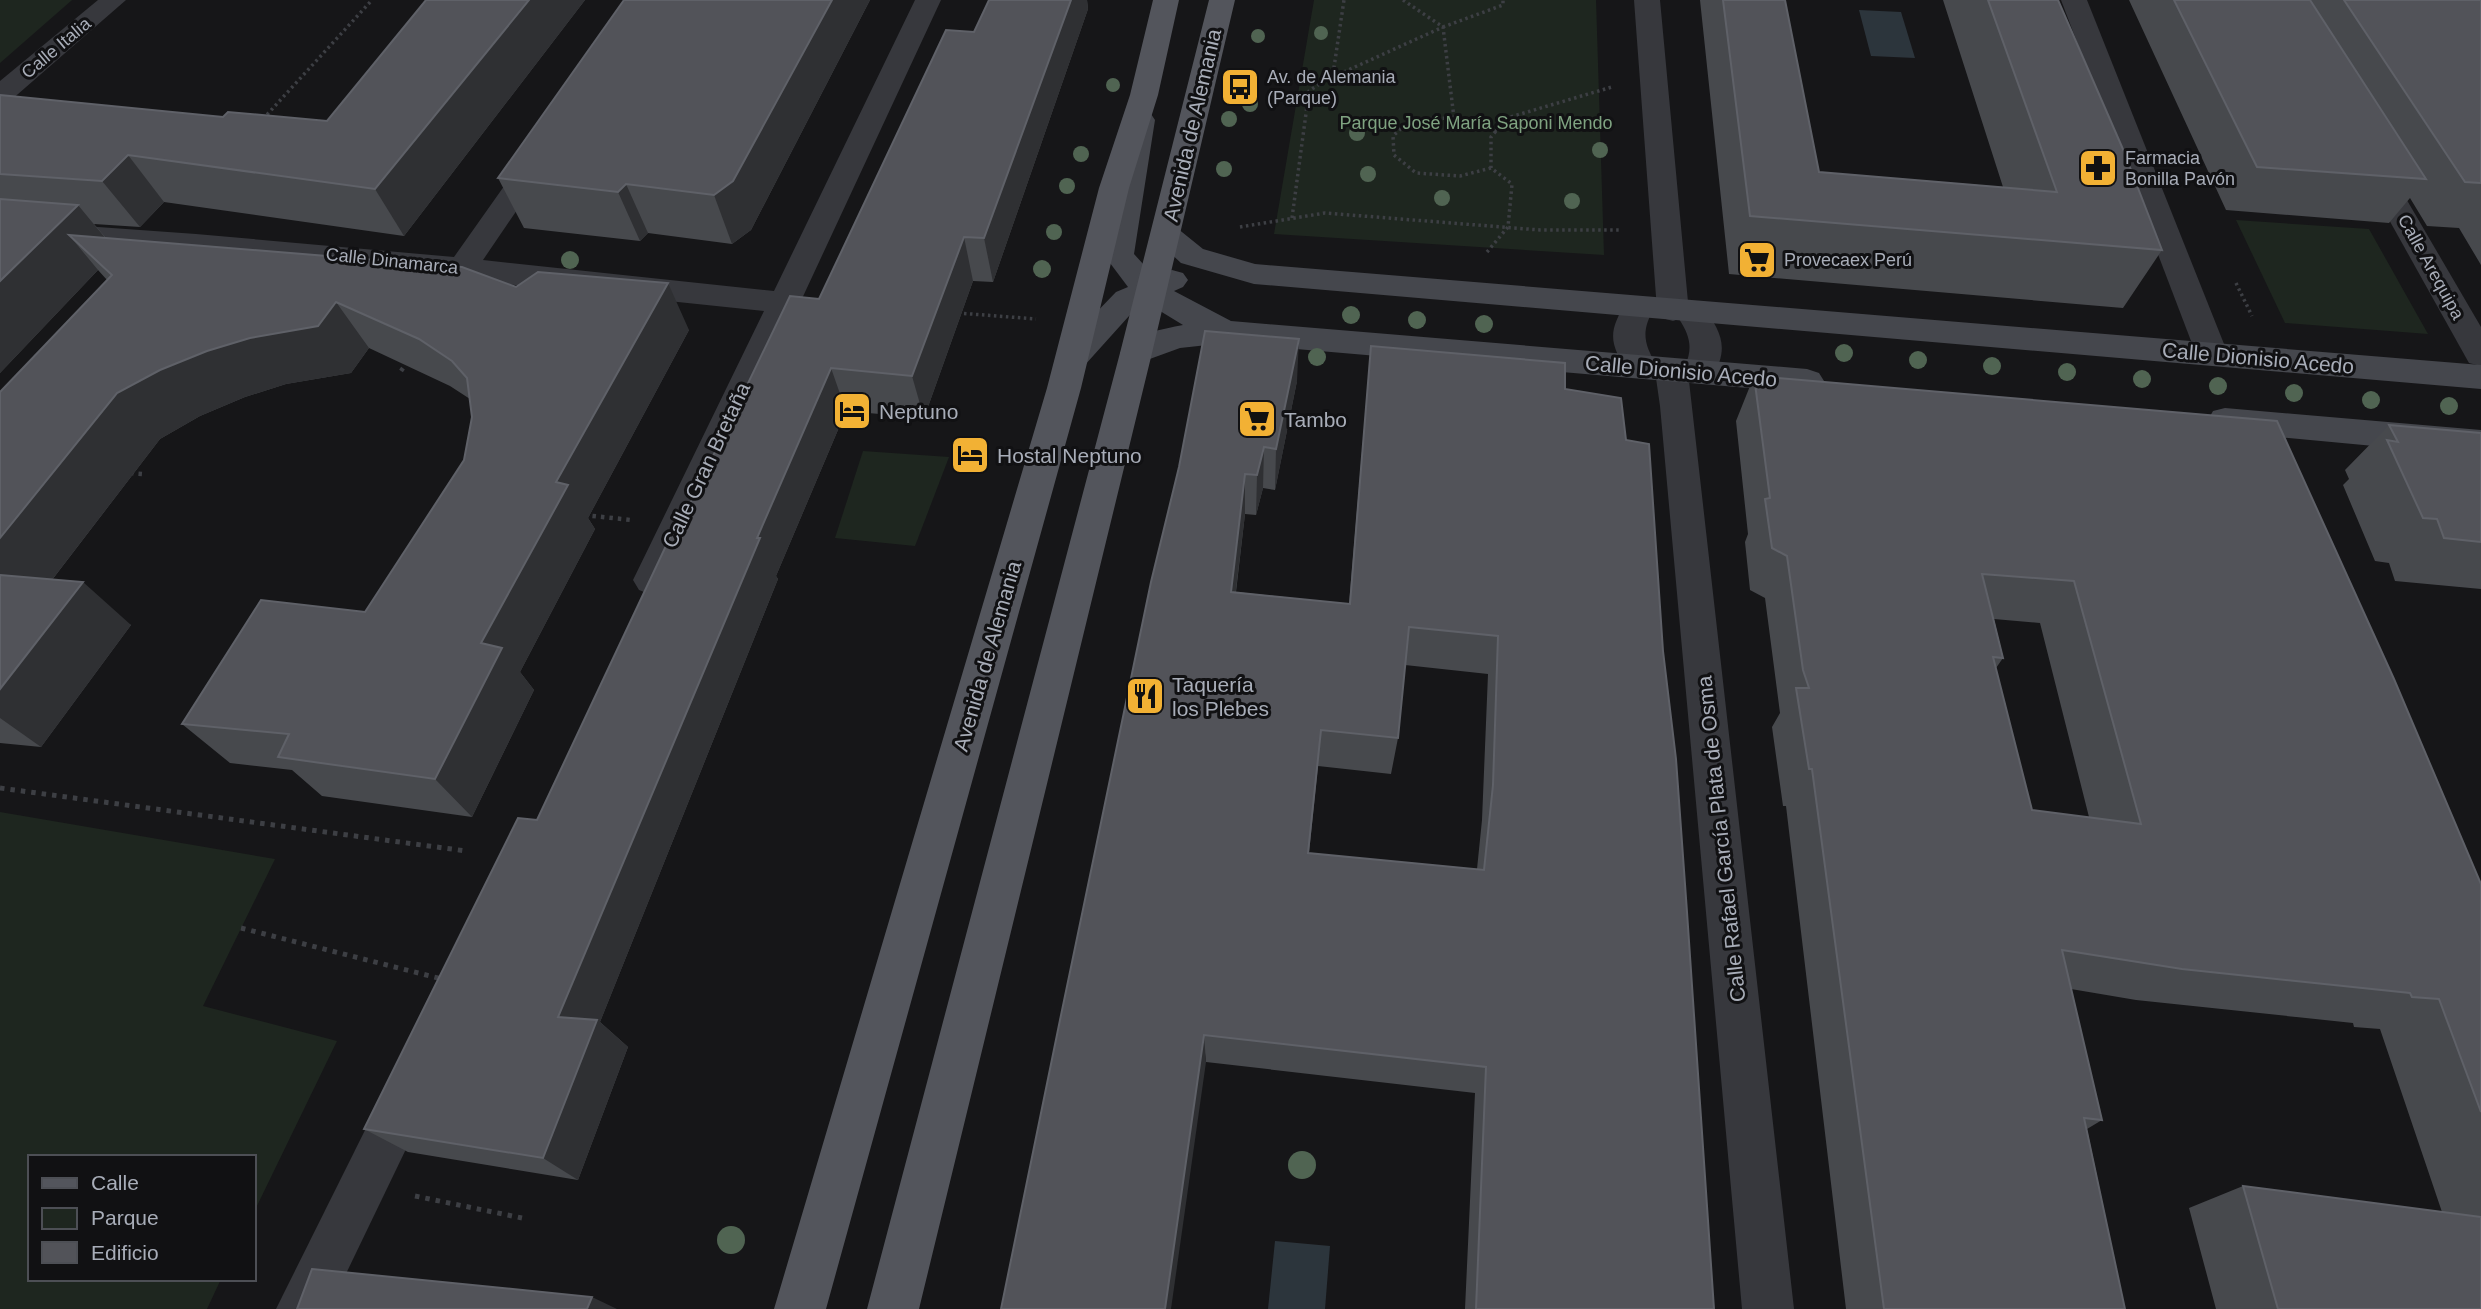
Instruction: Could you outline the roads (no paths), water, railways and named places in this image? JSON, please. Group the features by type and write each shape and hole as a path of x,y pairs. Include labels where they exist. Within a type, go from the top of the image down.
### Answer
{"main road":[{"name":"Avenida de Alemania","path":"800,1309 1076,340 1114,188 1144,95 1166,0"},
{"name":"Avenida de Alemania","path":"893,1309 1166,234 1222,0"},
{"path":"1144,95 1132,188 1119,255 1129,271 1184,314 1226,332"},
{"name":"Calle Dionisio Acedo","path":"1166,234 1192,256 1254,274 2481,377"},
{"path":"1076,340 1127,299 1185,275 1254,274"},
{"name":"Calle Dionisio Acedo","path":"1136,353 1157,341 1187,333 1226,332 1840,384"},
{"path":"2195,417 2271,440 2481,443"}],"street":[{"name":"Calle Italia","path":"0,95 113,0"},
{"name":"Calle Gran Bretaña","path":"634,618 782,302 928,0"},
{"path":"1639,307 1627,325 1628,347 1670,370 1709,354 1706,335 1682,311 1647,0"},
{"path":"2074,0 2212,354"},
{"path":"463,268 552,138"},
{"name":"Calle Arequipa","path":"2357,140 2407,222 2481,355"},
{"name":"Calle Dinamarca","path":"0,230 174,240 782,302"},
{"name":"Calle Rafael García Plata de Osma","path":"1670,370 1677,406 1768,1309"},
{"path":"302,1309 427,1056"}],"place":[{"name":"Av. de Alemania (Parque)","path":"1240,87"},
{"name":"Farmacia Bonilla Pavón","path":"2098,168"},
{"name":"Provecaex Perú","path":"1757,260"},
{"name":"Neptuno","path":"852,411"},
{"name":"Tambo","path":"1257,419"},
{"name":"Hostal Neptuno","path":"970,455"},
{"name":"Taquería los Plebes","path":"1145,696"}],"park label":[{"name":"Parque José María Saponi Mendo","path":"1476,123"}]}
